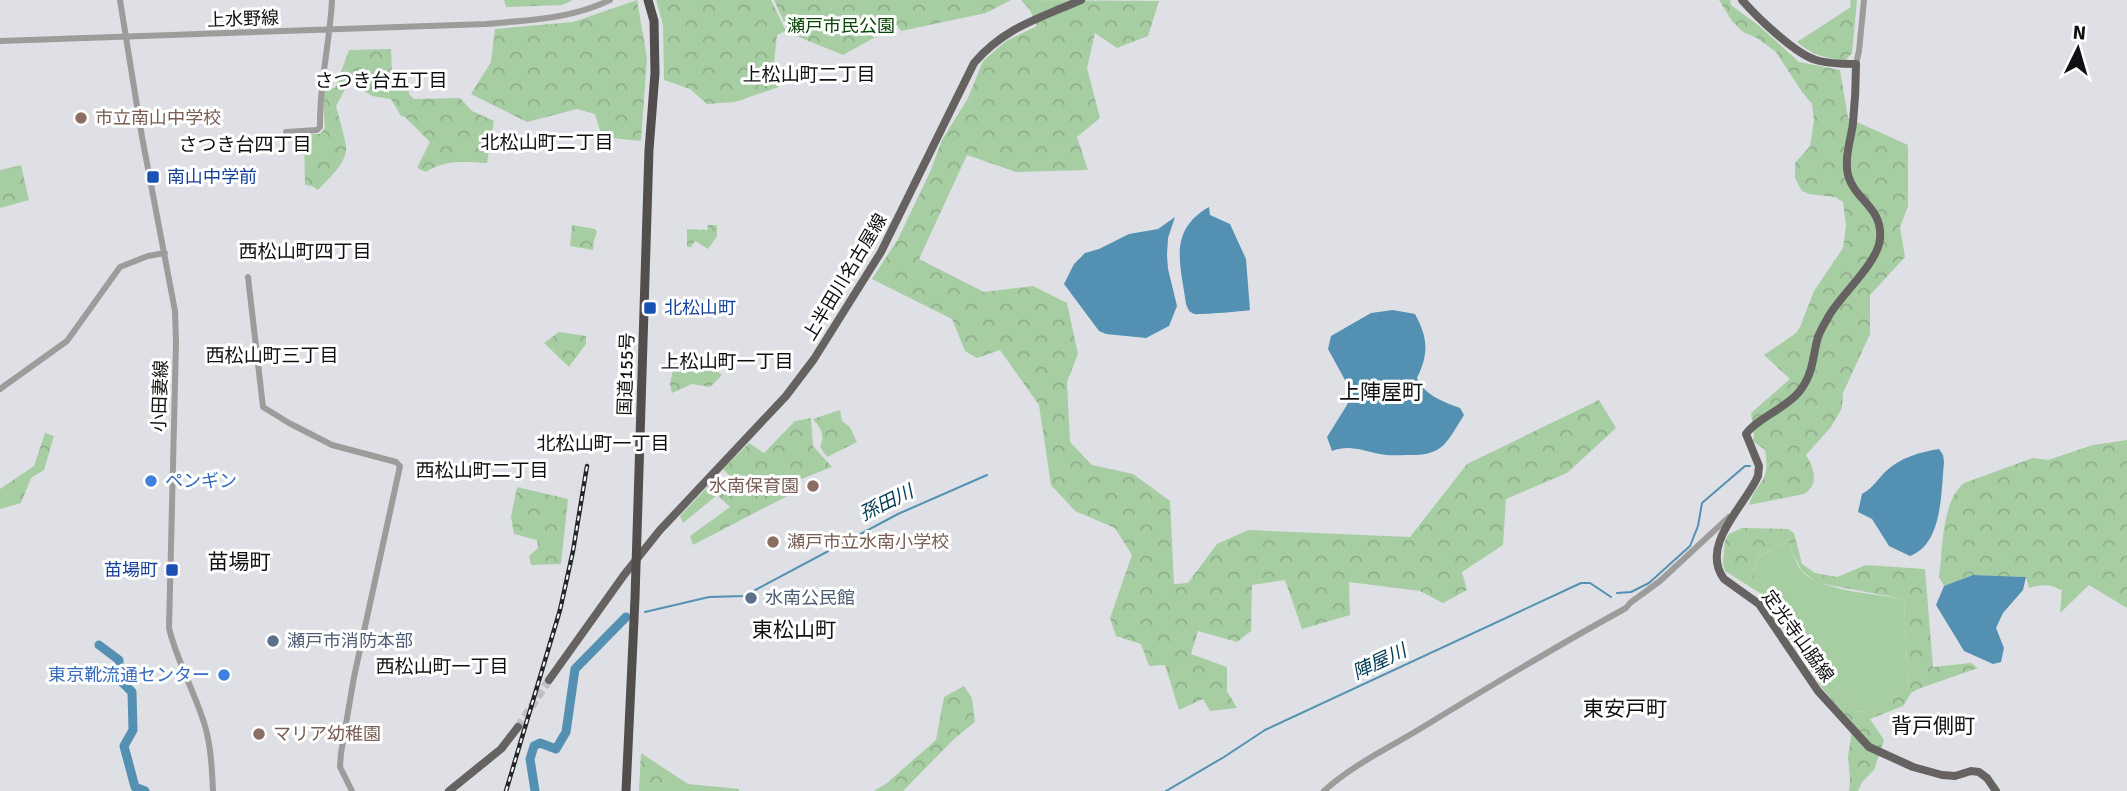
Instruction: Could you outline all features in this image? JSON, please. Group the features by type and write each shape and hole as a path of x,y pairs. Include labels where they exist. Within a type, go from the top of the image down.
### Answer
{"highway":[{"name":"国道155号","path":"626,791 649,150 656,41 648,0"}],"main road":[{"name":"上半田川名古屋線","path":"550,680 602,605 660,530 786,396 814,359 881,252 974,63 984,51 1007,33 1032,19 1081,0"},
{"path":"1742,0 1807,57 1830,63 1856,64"},
{"name":"定光寺山脇線","path":"1856,64 1853,121 1846,163 1851,184 1879,223 1878,249 1825,323 1818,338 1813,368 1805,385 1791,401 1756,424 1746,434 1759,466 1755,484 1719,539 1717,560 1724,579 1759,604 1818,691 1869,747 1896,761 1949,776 1970,771 1979,772 1996,791"},
{"path":"449,791 501,749 518,727"}],"street":[{"name":"小田妻線","path":"120,0 142,137 175,311 169,628 182,670 205,726 213,791"},
{"path":"286,132 317,130 320,127 321,87 331,29 332,0"},
{"name":"上水野線","path":"0,41 486,24 538,20 582,12 610,0"},
{"path":"1856,64 1864,0"},
{"path":"0,389 67,341 120,267 148,256 165,253"},
{"path":"248,277 263,407 332,445 400,466 354,677 341,753 340,767 352,791"},
{"path":"1324,791 1361,762 1408,737 1538,656 1626,608 1660,581 1741,506"}],"green space":[{"path":"504,0 573,0 562,5 506,7"},
{"path":"637,0 647,58 641,141 602,137 595,114 577,109 527,122 471,94 491,62 495,29 573,22"},
{"path":"656,0 771,0 786,31 777,35 773,72 779,87 735,102 707,104 690,89 664,80 663,25"},
{"name":"瀬戸市民公園","path":"774,0 1011,0 986,13 901,31 897,25 843,55 789,33"},
{"path":"1021,0 1159,1 1148,36 1117,48 1095,33 1087,68 1100,118 1077,137 1088,170 1016,172 967,155 919,259 984,292 1033,286 1067,303 1078,354 1067,382 1070,442 1092,465 1133,474 1170,501 1174,584 1188,583 1217,544 1248,530 1410,537 1467,464 1599,400 1616,428 1567,473 1506,499 1503,545 1462,572 1467,590 1443,603 1420,591 1349,582 1350,615 1302,629 1285,580 1252,585 1251,631 1237,642 1198,631 1191,654 1227,667 1227,691 1237,708 1210,711 1203,699 1179,710 1165,665 1149,666 1141,644 1116,636 1110,618 1132,555 1115,528 1075,511 1051,485 1039,405 1000,350 977,358 965,351 952,319 872,279 898,239 942,140 968,98 983,61 1006,41 1037,26 1030,10"},
{"path":"1719,0 1730,0 1731,5 1799,62 1840,70 1848,118 1908,145 1908,206 1900,227 1905,257 1870,295 1870,334 1843,393 1842,408 1831,427 1806,455 1813,470 1812,486 1804,494 1749,505 1766,470 1765,450 1753,441 1751,413 1790,379 1764,355 1796,333 1800,327 1814,291 1843,248 1846,226 1843,202 1835,197 1802,191 1795,178 1795,163 1810,146 1814,120 1812,104 1776,52 1757,38 1743,32 1732,21"},
{"path":"1850,0 1857,0 1852,53 1846,60 1820,55 1797,42 1851,7"},
{"path":"391,49 392,73 408,75 409,94 414,99 460,98 472,111 494,121 487,163 448,163 426,172 417,168 430,142 401,116 391,99 372,96 349,82 336,106 346,146 343,161 318,190 305,185 304,134 320,134 325,128 325,87 335,88 349,50"},
{"path":"21,165 29,200 0,208 0,170"},
{"path":"572,225 595,229 597,232 593,250 570,246"},
{"path":"708,225 717,225 717,236 708,249 695,241 691,247 687,247 687,229 707,230"},
{"path":"559,332 586,336 586,344 569,367 544,343"},
{"path":"695,355 722,375 710,387 692,384 672,393 670,384 674,365 688,366"},
{"path":"840,410 842,421 850,427 857,442 827,457 820,447 821,432 813,419"},
{"path":"811,418 813,446 832,467 796,481 795,492 693,545 690,536 730,507 717,495 683,523 680,516 712,482 724,495 737,484 723,469 749,443 764,453 795,421"},
{"path":"45,433 54,436 44,470 31,478 21,503 0,509 0,489 34,466"},
{"path":"2127,440 2127,608 2089,585 2060,613 2062,590 2046,585 2029,588 2026,577 1973,575 1944,586 1939,577 1944,527 1956,491 1964,483 2033,458 2048,460 2093,445"},
{"path":"517,487 568,499 561,564 531,565 529,556 538,548 537,540 514,534 511,517"},
{"path":"1742,528 1788,529 1794,533 1802,564 1815,573 1837,577 1866,565 1925,569 1933,667 1971,663 1978,668 1918,689 1911,693 1903,706 1870,719 1884,740 1874,770 1862,782 1858,791 1849,791 1848,757 1853,724 1822,688 1763,595 1725,571 1725,540 1729,534","holes":["1790,543 1802,571 1818,583 1904,599 1908,689 1876,710 1857,712 1763,585 1754,577 1754,566 1760,557 1774,548"]},
{"path":"1790,543 1800,569 1819,582 1848,590 1904,599 1908,689 1876,710 1857,712 1763,585 1754,577 1754,566 1760,557"},
{"path":"964,686 972,698 975,722 954,739 903,791 874,791 936,740 944,697"},
{"path":"641,753 688,784 739,791 639,791"}],"water":[{"path":"1209,207 1210,215 1230,224 1246,259 1250,310 1194,314 1186,304 1180,262 1182,238 1196,216"},
{"path":"1175,217 1168,238 1167,255 1177,306 1169,326 1146,338 1099,331 1064,284 1074,264 1085,253 1129,234 1158,229"},
{"path":"1393,310 1415,314 1425,338 1424,361 1417,378 1420,384 1436,398 1460,408 1464,415 1443,446 1429,453 1386,455 1350,448 1332,451 1327,437 1347,405 1351,391 1328,349 1331,336 1371,313"},
{"path":"1939,449 1944,462 1938,515 1929,540 1921,550 1910,556 1889,546 1872,519 1858,512 1862,494 1898,462"},
{"path":"1973,575 2026,577 2023,590 2003,613 1996,628 2004,648 2001,662 1993,664 1964,651 1936,605 1944,586"}],"waterway":[{"name":"陣屋川","path":"1617,593 1631,592 1649,583 1690,546 1698,526 1702,503 1745,466 1750,466"},
{"name":"孫田川","path":"645,612 709,597 744,596 898,514 987,475"},
{"name":"陣屋川","path":"1166,791 1265,730 1581,583 1590,583 1611,597"},
{"name":"孫田川","path":"535,791 530,759 534,746 540,743 556,749 566,732 575,669 626,617"},
{"path":"99,645 119,660 119,679 132,692 133,730 124,746 135,787 145,791"}],"tunnel":[{"path":"518,727 549,680"}],"railway":[{"path":"506,791 560,610 587,466"}],"place":[{"name":"市立南山中学校","path":"81,118"},
{"name":"南山中学前","path":"153,177"},
{"name":"北松山町","path":"650,308"},
{"name":"ペンギン","path":"151,481"},
{"name":"水南保育園","path":"813,486"},
{"name":"瀬戸市立水南小学校","path":"773,542"},
{"name":"苗場町","path":"172,570"},
{"name":"水南公民館","path":"751,598"},
{"name":"瀬戸市消防本部","path":"273,641"},
{"name":"東京靴流通センター","path":"224,675"},
{"name":"マリア幼稚園","path":"259,734"}],"district":[{"name":"上松山町二丁目","path":"809,74"},
{"name":"さつき台五丁目","path":"381,80"},
{"name":"北松山町二丁目","path":"547,142"},
{"name":"さつき台四丁目","path":"245,144"},
{"name":"西松山町四丁目","path":"305,251"},
{"name":"西松山町三丁目","path":"272,355"},
{"name":"上松山町一丁目","path":"727,361"},
{"name":"上陣屋町","path":"1381,392"},
{"name":"北松山町一丁目","path":"603,443"},
{"name":"西松山町二丁目","path":"482,470"},
{"name":"苗場町","path":"239,562"},
{"name":"東松山町","path":"794,630"},
{"name":"西松山町一丁目","path":"442,666"},
{"name":"東安戸町","path":"1625,709"},
{"name":"背戸側町","path":"1933,726"}]}
